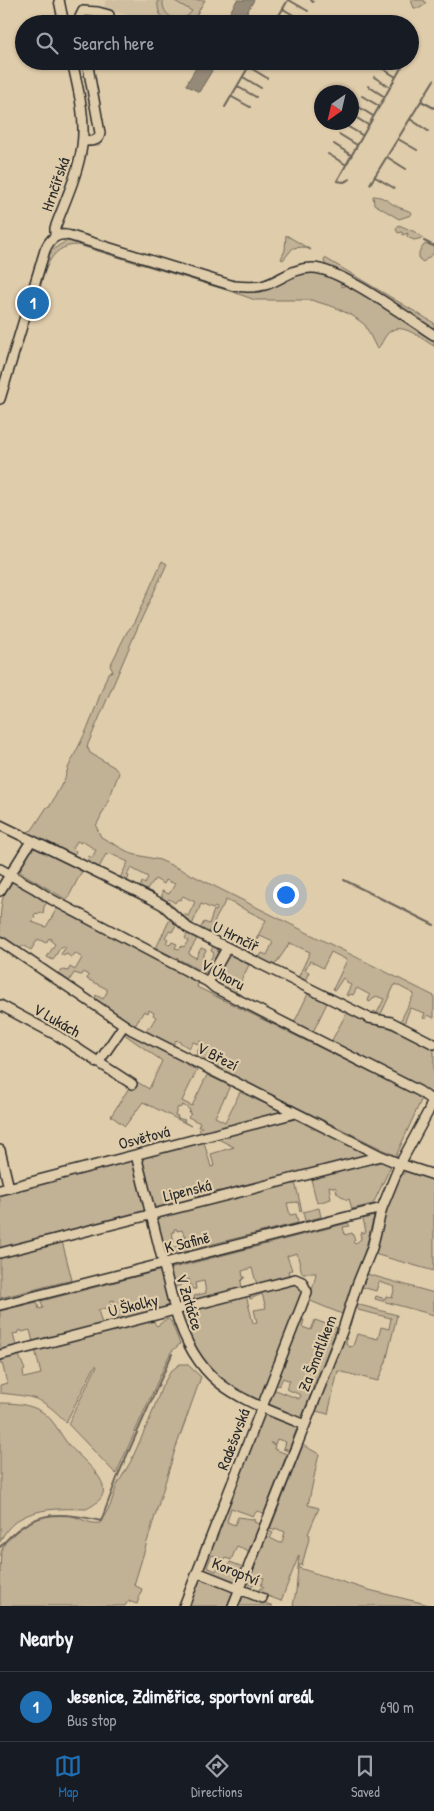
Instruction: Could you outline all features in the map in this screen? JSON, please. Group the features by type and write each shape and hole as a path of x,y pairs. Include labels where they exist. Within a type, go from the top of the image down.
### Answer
{"street":[{"path":"59,0 62,15"},
{"path":"81,15 82,11 109,15"},
{"name":"Hrnčířská","path":"0,399 45,250 55,236 54,230 78,163 83,141 82,111 74,70"},
{"name":"Hrnčířská","path":"83,141 96,140 100,137 89,70"},
{"path":"55,236 68,235 234,286 246,287 266,284 300,269 327,270 434,335"},
{"name":"U Hrnčíř","path":"0,825 152,899 163,905 188,928 227,948 369,1018 391,1022 434,1044"},
{"path":"0,891 32,841"},
{"name":"V Úhoru","path":"0,868 51,899 208,982 215,988 419,1091 430,1099 431,1112"},
{"name":"V Březí","path":"0,941 124,1025 381,1156 434,1175"},
{"path":"208,982 227,948"},
{"name":"V Lukách","path":"0,1006 58,1036 132,1084"},
{"path":"98,1063 124,1025"},
{"name":"Za Šmatlíkem","path":"233,1606 305,1425 372,1248 382,1208 400,1164 431,1112"},
{"name":"Osvětová","path":"5,1189 296,1113"},
{"path":"0,1150 5,1189"},
{"name":"V Zatáčce","path":"136,1155 174,1310 191,1351 219,1384 246,1401 305,1425"},
{"name":"Lipenská","path":"0,1253 381,1156"},
{"name":"K Safině","path":"0,1305 382,1208"},
{"name":"U Školky","path":"0,1355 295,1279 302,1282"},
{"name":"Radešovská","path":"184,1606 307,1292 302,1282"},
{"name":"Koroptví","path":"197,1572 262,1598"}],"shaded area":[{"path":"106,0 205,0 196,15 127,15 104,8"},
{"path":"158,0 163,0 165,11 169,15 161,15 158,8"},
{"path":"173,0 205,0 196,15 189,15 192,11"},
{"path":"237,0 254,0 245,15 228,15"},
{"path":"411,0 424,0 426,4 420,8 414,8"},
{"path":"195,70 212,70 199,92 186,85"},
{"path":"373,196 382,198 412,213 399,219 374,204"},
{"path":"399,225 423,238 414,240 407,237 408,233 403,235 402,232 398,233 396,229"},
{"path":"286,235 311,250 303,247 293,248 283,260 281,259 285,250"},
{"path":"71,240 233,288 301,272 320,272 341,282 341,287 347,285 434,338 434,346 411,332 399,329 388,333 377,349 365,325 353,316 334,307 311,300 255,300 78,245 68,246 54,255 45,271 37,298 34,297 41,271 49,255 54,249"},
{"path":"427,244 432,246 434,244 434,253 423,262 419,259 419,252"},
{"path":"325,258 434,323 434,332 326,266"},
{"path":"162,561 167,564 88,744 87,749 90,753 114,767 119,773 96,826 101,837 132,854 160,860 186,872 434,996 434,1018 428,1015 426,1019 423,1018 425,1013 410,1008 404,1024 400,1022 414,994 395,984 380,1016 372,1014 374,1011 377,1013 384,999 376,996 370,1002 368,1001 370,995 357,988 353,995 346,995 351,985 343,978 335,990 333,989 347,960 331,952 323,968 310,961 305,970 309,972 305,981 298,978 310,952 290,943 274,966 259,958 262,953 267,955 273,942 260,936 251,954 249,953 266,920 226,900 208,933 200,929 204,922 209,924 214,910 216,911 217,908 213,909 201,904 192,925 182,917 184,914 188,916 195,902 183,896 175,903 169,899 167,901 162,897 162,891 169,894 175,884 166,880 164,884 155,879 146,891 140,888 142,882 145,884 148,877 131,868 127,875 129,876 127,882 120,878 128,862 109,853 108,855 106,854 99,868 87,862 89,856 92,858 96,850 82,841 81,843 77,841 73,848 76,851 74,855 47,842 45,844 19,831 20,829 27,832 32,830 47,807 50,806 65,778 89,725 108,673 113,671 110,666 127,632 134,623"},
{"path":"36,848 82,871 67,900 20,872 25,858"},
{"path":"13,880 48,900 43,914 40,912 39,914 36,913 32,922 46,927 56,910 57,904 70,912 69,915 84,922 86,920 103,932 199,981 197,987 422,1098 396,1156 195,1057 202,1042 200,1041 198,1044 193,1042 189,1048 176,1040 173,1046 145,1032 156,1017 149,1010 148,1013 144,1011 135,1026 131,1024 95,999 96,995 103,999 107,989 87,979 88,975 83,972 81,975 74,973 69,981 58,973 63,970 68,971 70,967 75,970 82,958 75,953 72,958 67,954 63,956 61,954 66,947 60,948 53,960 47,957 55,944 49,938 46,943 38,939 31,950 23,945 20,949 0,935 3,897 5,890"},
{"path":"170,919 176,925 172,932 169,931 165,937 168,939 166,943 170,945 172,942 177,944 175,948 179,949 182,946 184,947 188,941 185,938 187,934 197,939 189,954 196,958 201,948 206,950 202,958 207,963 214,953 211,951 213,946 218,950 218,954 209,972 204,972 156,948"},
{"path":"228,954 244,959 243,961 249,965 235,993 214,981"},
{"path":"308,994 327,1003 313,1032 331,1042 347,1012 367,1023 388,1027 434,1049 434,1099 293,1025"},
{"path":"124,1030 189,1060 186,1065 197,1070 182,1101 192,1106 207,1075 230,1086 215,1117 225,1122 240,1092 285,1113 205,1133 199,1130 202,1127 198,1127 200,1123 188,1117 191,1114 189,1113 190,1110 183,1105 180,1108 178,1107 175,1115 178,1116 177,1118 185,1120 184,1122 191,1126 143,1102 125,1126 111,1116 134,1080 149,1089 162,1061 124,1034"},
{"path":"295,1118 369,1155 196,1199 193,1185 183,1186 184,1191 176,1194 178,1204 154,1210 141,1158 204,1142 211,1167 214,1166 211,1154 234,1147 216,1138"},
{"path":"133,1159 147,1212 0,1249 0,1193"},
{"path":"380,1160 391,1166 373,1204 352,1209 349,1199 347,1200 337,1193 336,1188 329,1186 331,1199 317,1203 311,1179 309,1178"},
{"path":"406,1171 413,1171 434,1178 434,1271 374,1254 388,1199 399,1179"},
{"path":"295,1182 302,1211 300,1212 298,1202 287,1203 290,1215 296,1214 298,1223 165,1256 156,1217","holes":["174,1229 177,1229 177,1231 182,1230 186,1237 179,1239 181,1245 167,1249 166,1244 174,1242 172,1232 174,1232"]},
{"path":"319,1208 321,1217 305,1221 303,1212"},
{"path":"374,1216 361,1266 342,1314 308,1300 316,1273 302,1273 297,1253 287,1256 292,1270 288,1271 289,1276 257,1285 252,1268 242,1271 243,1277 245,1277 241,1281 242,1289 195,1301 194,1296 206,1293 204,1281 195,1283 196,1289 192,1289 189,1279 181,1281 182,1285 173,1288 169,1269 348,1223 350,1226 343,1227 345,1235 352,1233 355,1244 361,1239 360,1233 366,1232 363,1219"},
{"path":"62,1241 72,1280 0,1298 0,1257"},
{"path":"162,1270 171,1307 119,1320 114,1300 110,1301 111,1307 98,1310 102,1324 33,1342 30,1330 22,1332 21,1330 13,1334 16,1346 0,1350 0,1311 37,1302 39,1309 43,1308 41,1301"},
{"path":"367,1274 434,1293 434,1315 375,1299 376,1296 385,1299 386,1296 392,1298 395,1287 379,1282 376,1291 362,1287"},
{"path":"295,1282 303,1292 259,1402 230,1385 209,1366 194,1343 180,1312 246,1295 253,1323 257,1322 254,1310 266,1308 262,1294 250,1299 249,1294"},
{"path":"356,1304 397,1315 386,1362 378,1381 338,1371 328,1414 316,1411 344,1338 347,1338 346,1344 349,1347 353,1346 357,1334 378,1339 381,1327 389,1329 391,1318 358,1310 355,1306"},
{"path":"151,1319 157,1326 165,1320 171,1321 180,1344 171,1352 168,1358 116,1474 68,1424 97,1366 95,1366 66,1422 43,1402 29,1397 0,1393 0,1385 7,1383 0,1358 18,1353 25,1370 23,1371 24,1378 41,1374 35,1349"},
{"path":"300,1319 304,1320 302,1327 311,1330 315,1320 337,1328 301,1419 266,1405 273,1389 299,1399 301,1395 286,1389 290,1381 283,1378 279,1386 275,1384"},
{"path":"180,1364 187,1364 201,1377 175,1450 134,1585 142,1589 137,1604 128,1601 125,1606 0,1606 1,1552 5,1543 19,1528 47,1516 67,1515 92,1523 100,1523 110,1506 117,1485 131,1461 162,1386 171,1371"},
{"path":"0,1403 26,1405 45,1414 68,1444 98,1476 103,1485 103,1493 98,1501 86,1509 49,1510 25,1516 7,1530 0,1542"},
{"path":"266,1413 298,1426 288,1451 283,1449 287,1449 284,1448 286,1442 277,1439 275,1444 270,1443 275,1445 274,1449 287,1454 264,1513 257,1511 253,1516 231,1508 227,1522 235,1525 238,1517 252,1519 260,1524 249,1551 237,1546 231,1560 226,1558 225,1560 212,1555 207,1567 216,1571 218,1567 224,1564 228,1566 230,1562 243,1567 236,1584 202,1570 263,1414"},
{"path":"303,1445 319,1454 308,1505 319,1508 308,1534 310,1535 302,1565 299,1565 299,1568 365,1589 434,1606 293,1606 299,1555 281,1601 247,1588 259,1591 260,1588 263,1589 264,1587 261,1586 264,1578 257,1576 253,1585 248,1584 269,1531 273,1533 270,1538 280,1543 282,1542 285,1532 275,1528 274,1530 270,1529"},
{"path":"199,1577 233,1591 227,1606 187,1606"},
{"path":"244,1595 273,1606 239,1606"}],"waterway":[{"path":"279,15 288,0"},
{"path":"289,0 308,11"},
{"path":"283,9 293,15"},
{"path":"225,107 247,70"},
{"path":"254,70 267,78"},
{"path":"385,70 396,77"},
{"path":"350,179 344,182 337,181 400,70"},
{"path":"243,77 261,88"},
{"path":"374,77 390,87"},
{"path":"370,184 434,80"},
{"path":"368,86 385,97"},
{"path":"238,87 256,97"},
{"path":"362,96 379,106"},
{"path":"232,97 250,107"},
{"path":"421,101 434,108"},
{"path":"359,107 373,116"},
{"path":"359,119 368,125"},
{"path":"410,119 428,131"},
{"path":"354,130 362,135"},
{"path":"339,134 357,145"},
{"path":"398,139 417,150"},
{"path":"334,144 351,155"},
{"path":"328,154 345,164"},
{"path":"387,157 406,169"},
{"path":"375,177 394,188"},
{"path":"424,241 434,246"},
{"path":"21,876 26,878"},
{"path":"344,880 434,925"},
{"path":"420,1087 432,1095"},
{"path":"0,1547 23,1526 45,1516 71,1515 101,1521 119,1473 172,1354"}],"place":[{"name":"Jesenice, Zdiměřice, sportovní areál","path":"33,303"}]}
